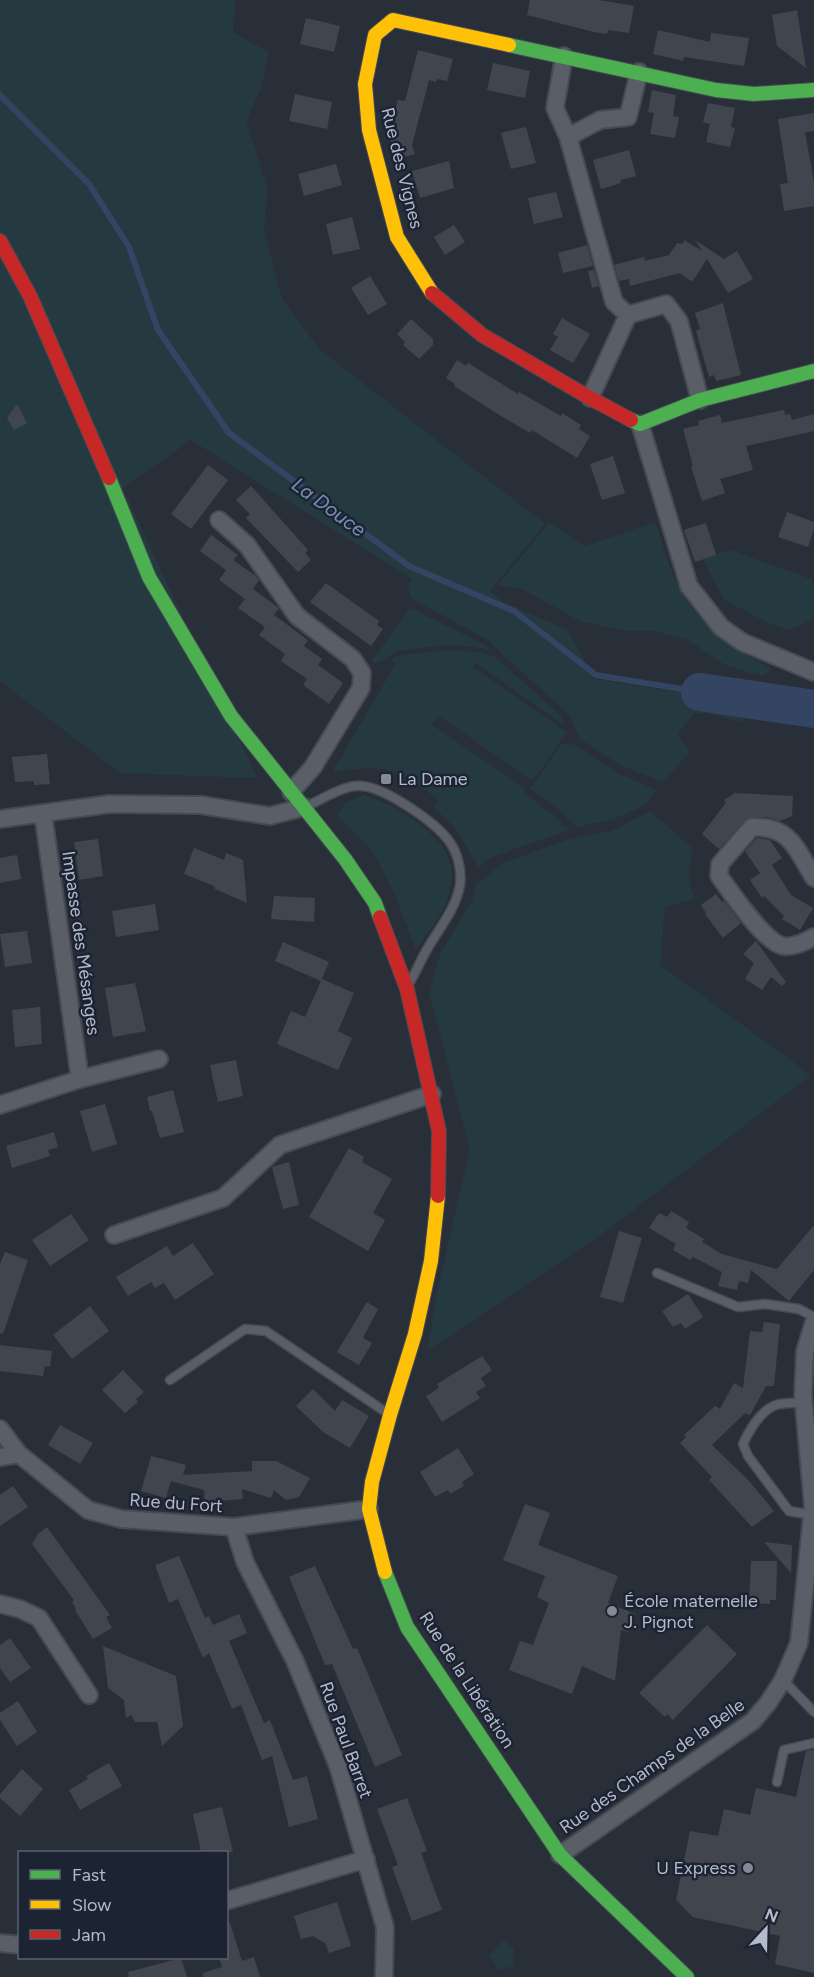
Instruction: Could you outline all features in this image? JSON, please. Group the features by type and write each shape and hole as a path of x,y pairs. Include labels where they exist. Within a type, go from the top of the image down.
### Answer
{"street":[{"name":"Rue des Vignes","path":"640,424 590,398 482,334 429,290 397,237 369,130 365,84 375,35 393,20 716,90 754,94 811,88 814,90"},
{"path":"564,56 555,108 568,137 614,302 628,315"},
{"path":"568,137 600,120 627,117 639,72"},
{"name":"Rue de la Libération","path":"0,241 30,296 99,450 149,577 231,716 345,859 375,903 407,989 439,1131 439,1182 431,1261 415,1334 372,1482 369,1509 382,1565 407,1627 560,1855 687,1977"},
{"path":"590,398 628,315 666,304 680,321 700,400"},
{"path":"814,371 700,400 640,424 689,586 721,627 742,642 814,672"},
{"path":"219,520 247,546 297,616 353,659 362,673 361,688 313,767 291,792"},
{"path":"0,819 109,804 201,805 270,816 304,807"},
{"name":"Impasse des Mésanges","path":"43,813 80,1079"},
{"path":"814,878 782,832 768,827 752,827 720,864 719,876 765,936 783,946 802,944 814,937"},
{"path":"0,1105 80,1079 159,1059"},
{"path":"114,1235 223,1198 280,1145 432,1094"},
{"name":"Rue des Champs de la Belle","path":"560,1855 753,1721 783,1680 799,1643 813,1506 810,1428 804,1402 806,1351 814,1322"},
{"name":"Rue du Fort","path":"0,1429 18,1454 88,1510 121,1519 234,1527 369,1509"},
{"path":"0,1457 18,1454"},
{"name":"Rue Paul Barret","path":"234,1527 245,1562 296,1661 334,1756 386,1927 384,1977"},
{"path":"0,1604 20,1609 39,1618 89,1695"},
{"path":"228,1901 366,1859"},
{"path":"0,1943 18,1945"}],"lane":[{"path":"304,807 349,786 363,786 384,792 421,815 450,842 459,862 460,885 450,912 428,947 407,989"},
{"path":"657,1273 738,1307 765,1304 799,1309 814,1317"},
{"path":"170,1380 245,1329 266,1331 390,1415"},
{"path":"804,1402 777,1405 764,1413 748,1432 743,1444 748,1456 789,1511 812,1515"},
{"path":"783,1680 814,1712"},
{"path":"777,1782 784,1750 814,1743"}],"green space":[{"path":"0,0 235,0 233,32 268,52 262,86 246,121 267,187 264,230 282,299 319,349 545,524 490,591 501,601 567,630 595,679 753,704 743,723 710,713 694,713 678,734 690,752 663,782 620,765 580,739 569,714 488,640 411,598 408,584 412,579 191,440 123,488 257,778 120,773 0,681"},
{"path":"655,522 672,571 687,601 707,625 731,645 772,668 763,676 725,665 688,640 655,631 626,631 580,621 522,589 498,585 549,523 585,546"},
{"path":"730,550 811,579 814,583 814,616 806,623 789,630 771,624 724,600 703,559"},
{"path":"410,608 485,645 489,650 446,645 397,651 378,663 371,662"},
{"path":"447,650 479,652 494,656 561,716 565,726 476,663 473,667 567,732 533,781 439,716 432,725 526,789 524,793 569,830 489,858 478,868 476,859 473,859 457,831 434,808 439,800 409,778 391,770 374,768 332,773 396,663 391,659 396,656"},
{"path":"562,743 575,745 618,773 656,790 645,805 614,819 577,827 561,811 530,789"},
{"path":"364,795 391,806 418,823 441,845 448,858 452,874 446,903 416,950 396,897 374,853 337,815 345,803"},
{"path":"650,811 693,849 689,875 695,899 665,907 660,965 811,1075 598,1237 428,1351 436,1297 470,1149 429,993 441,952 473,899 476,884 504,863 572,838 612,831"},
{"path":"505,1939 514,1950 513,1966 499,1970 489,1956"}],"building":[{"path":"530,0 599,0 634,6 629,33 608,30 607,34 594,32 527,15"},
{"path":"797,10 806,68 777,46 772,15"},
{"path":"306,18 340,26 334,52 300,44"},
{"path":"658,30 710,42 711,33 749,38 744,66 684,57 683,61 653,54"},
{"path":"418,50 453,59 447,81 429,80 412,145 415,154 396,159 389,134 398,100 405,101"},
{"path":"493,63 530,71 525,98 487,90"},
{"path":"652,90 676,95 673,116 679,117 675,138 650,134 654,113 648,112"},
{"path":"295,94 332,102 327,129 289,121"},
{"path":"708,103 735,108 731,127 735,128 730,147 706,142 710,124 703,122"},
{"path":"814,113 814,131 805,132 814,182 814,206 784,211 780,184 788,183 778,119"},
{"path":"526,127 536,163 511,169 501,133"},
{"path":"629,150 636,176 620,180 621,183 601,189 593,160"},
{"path":"449,161 454,188 420,198 412,171"},
{"path":"336,164 342,185 304,196 298,174"},
{"path":"556,192 563,217 534,224 528,198"},
{"path":"352,217 360,249 333,255 326,224"},
{"path":"454,225 465,242 445,255 434,237"},
{"path":"684,240 702,251 695,240 724,259 737,251 753,279 728,293 707,259 692,282 680,273 630,286 629,279 619,281 614,265 644,257 645,261 669,255 677,243 683,244"},
{"path":"587,245 593,266 563,273 558,253"},
{"path":"594,270 599,286 592,288 588,271"},
{"path":"370,276 387,304 368,315 351,288"},
{"path":"723,303 741,375 716,381 714,375 709,377 696,331 700,329 695,313"},
{"path":"562,318 590,334 573,363 550,350 558,337 553,334"},
{"path":"411,319 433,339 433,345 419,359 403,345 405,342 397,334"},
{"path":"457,360 466,366 468,363 518,394 519,392 561,416 562,413 581,425 579,429 590,436 577,458 532,430 530,433 504,418 454,386 455,384 446,378"},
{"path":"17,404 27,423 14,430 7,418"},
{"path":"784,410 785,415 790,414 792,420 814,414 814,431 746,446 753,470 720,479 725,493 702,501 691,467 693,466 683,429 699,425 698,421 720,415 722,423"},
{"path":"613,456 625,493 602,500 590,464"},
{"path":"208,465 228,480 191,529 171,514"},
{"path":"251,486 308,550 305,553 311,560 298,572 246,518 250,514 236,500"},
{"path":"787,512 814,522 808,547 778,537"},
{"path":"706,523 716,555 695,562 684,530"},
{"path":"211,535 238,555 233,560 259,580 253,589 279,608 274,615 308,640 304,646 322,659 318,665 343,683 329,704 303,685 307,679 281,661 285,654 259,635 265,627 238,608 245,599 219,580 226,570 200,551"},
{"path":"326,583 379,621 377,625 383,629 371,646 310,602"},
{"path":"47,754 50,784 34,785 34,781 15,782 12,757"},
{"path":"735,793 793,796 792,816 780,821 766,817 747,818 719,849 702,834 726,803 724,800"},
{"path":"757,838 770,840 782,858 760,873 745,851"},
{"path":"98,839 103,876 79,880 74,842"},
{"path":"194,848 224,860 226,853 243,860 247,903 184,874"},
{"path":"17,855 21,879 0,883 0,858"},
{"path":"772,865 791,895 813,908 800,930 782,919 784,916 764,896 762,898 750,880"},
{"path":"716,894 741,923 723,938 701,905"},
{"path":"274,896 315,898 314,922 271,919"},
{"path":"155,904 159,930 116,937 112,911"},
{"path":"27,931 32,963 5,967 0,934"},
{"path":"756,941 786,982 782,986 771,977 762,990 745,979 754,963 743,954"},
{"path":"283,942 329,962 321,981 275,961"},
{"path":"322,979 354,993 338,1031 352,1038 338,1070 277,1044 291,1011 305,1017"},
{"path":"135,983 146,1031 113,1037 105,988"},
{"path":"40,1007 42,1044 15,1047 12,1010"},
{"path":"236,1060 243,1096 218,1102 210,1065"},
{"path":"173,1090 184,1132 160,1138 147,1097"},
{"path":"105,1104 117,1144 92,1152 80,1111"},
{"path":"54,1132 58,1147 48,1150 50,1156 12,1168 6,1146"},
{"path":"349,1148 364,1157 362,1162 392,1179 373,1213 385,1220 368,1251 309,1217"},
{"path":"289,1162 299,1205 283,1209 272,1167"},
{"path":"671,1211 689,1222 686,1228 704,1239 702,1242 722,1254 777,1269 814,1225 814,1270 789,1301 751,1270 748,1283 739,1281 737,1290 718,1286 722,1272 693,1257 690,1260 673,1250 676,1244 649,1228 659,1213 667,1217"},
{"path":"71,1214 89,1240 50,1266 32,1240"},
{"path":"619,1231 642,1238 623,1303 600,1297"},
{"path":"193,1243 214,1274 175,1300 164,1283 155,1288 151,1282 128,1296 116,1277 167,1246 173,1256"},
{"path":"5,1252 28,1260 3,1334 0,1333 0,1264"},
{"path":"688,1294 703,1317 685,1329 681,1323 673,1327 662,1311"},
{"path":"367,1302 378,1309 363,1338 372,1343 359,1365 337,1352"},
{"path":"90,1306 109,1331 72,1359 53,1335"},
{"path":"764,1322 780,1324 774,1386 766,1386 750,1415 745,1413 712,1445 749,1481 774,1511 752,1527 709,1480 712,1477 680,1443 686,1437 684,1435 715,1406 720,1409 734,1383 743,1388 750,1331 762,1332"},
{"path":"0,1345 52,1351 50,1367 45,1366 43,1376 0,1371"},
{"path":"482,1356 492,1370 481,1378 486,1386 476,1392 480,1398 442,1422 426,1396 439,1388 437,1384"},
{"path":"123,1370 144,1392 136,1399 138,1402 125,1413 102,1390"},
{"path":"313,1389 335,1411 342,1400 369,1416 350,1448 323,1432 296,1406"},
{"path":"60,1425 93,1443 80,1464 48,1445"},
{"path":"458,1448 474,1474 462,1482 464,1486 450,1494 448,1490 435,1497 420,1472"},
{"path":"151,1456 186,1465 183,1475 252,1471 252,1461 276,1461 310,1478 299,1497 286,1500 274,1490 271,1498 242,1489 243,1499 205,1502 204,1490 171,1481 166,1498 141,1491"},
{"path":"13,1486 28,1507 0,1526 0,1495"},
{"path":"525,1504 550,1513 538,1545 618,1576 608,1603 635,1614 628,1632 621,1630 615,1681 582,1666 572,1694 509,1670 520,1641 533,1645 549,1603 537,1597 545,1576 503,1560"},
{"path":"47,1527 110,1615 106,1617 112,1628 93,1639 75,1610 72,1602 74,1600 32,1544 38,1534"},
{"path":"764,1542 792,1545 791,1573"},
{"path":"179,1556 205,1618 209,1616 213,1625 239,1614 247,1633 229,1641 264,1723 270,1720 293,1780 307,1776 318,1819 289,1827 272,1756 262,1760 241,1705 232,1709 209,1653 203,1658 178,1599 169,1603 155,1565"},
{"path":"751,1561 777,1561 776,1600 770,1600 770,1604 749,1603"},
{"path":"315,1566 353,1649 357,1648 402,1755 375,1767 332,1664 325,1665 289,1577"},
{"path":"707,1625 737,1654 673,1720 667,1714 665,1717 639,1693"},
{"path":"10,1638 31,1668 10,1682 0,1668 0,1645"},
{"path":"103,1646 176,1676 183,1726 162,1746 157,1722 135,1722 131,1715 126,1718 124,1700 108,1688"},
{"path":"18,1701 37,1732 17,1746 0,1720 0,1713"},
{"name":"U Express","path":"814,1750 814,1973 775,1964 780,1936 693,1917 676,1900 690,1831 718,1836 724,1809 750,1815 756,1788 796,1797 806,1751"},
{"path":"109,1763 122,1786 80,1810 69,1790 88,1779 86,1776"},
{"path":"22,1769 43,1789 20,1816 0,1798 0,1794"},
{"path":"407,1798 427,1851 421,1853 442,1910 412,1921 392,1867 398,1865 377,1809"},
{"path":"222,1807 233,1852 201,1851 193,1814"},
{"path":"337,1902 351,1946 329,1953 325,1943 313,1936 301,1939 294,1916"},
{"path":"228,1923 230,1923 242,1961 254,1957 260,1977 203,1977 203,1973 222,1967 219,1959 228,1959"},
{"path":"181,1959 187,1977 129,1977 128,1972"}],"waterway":[{"name":"La Douce","path":"0,95 89,184 129,247 158,330 229,433 409,566 514,611 596,675 700,692"},
{"name":"La Douce","path":"700,692 814,709"}],"traffic: fast":[{"path":"509,45 716,90 754,94 814,90"},
{"path":"631,420 640,424 700,400 814,371"},
{"path":"109,478 149,577 231,716 345,859 375,903 380,917"},
{"path":"385,1572 407,1627 560,1855 687,1977"}],"traffic: slow":[{"path":"432,293 397,237 369,130 365,84 375,35 393,20 509,45"},
{"path":"385,1572 369,1509 372,1482 415,1334 431,1261 438,1196"}],"traffic: jam":[{"path":"0,241 30,296 109,478"},
{"path":"432,293 482,335 631,420"},
{"path":"380,917 407,989 439,1131 438,1196"}],"place":[{"name":"La Dame","path":"386,779"},
{"name":"École maternelle J. Pignot","path":"612,1611"},
{"name":"U Express","path":"748,1868"}]}
